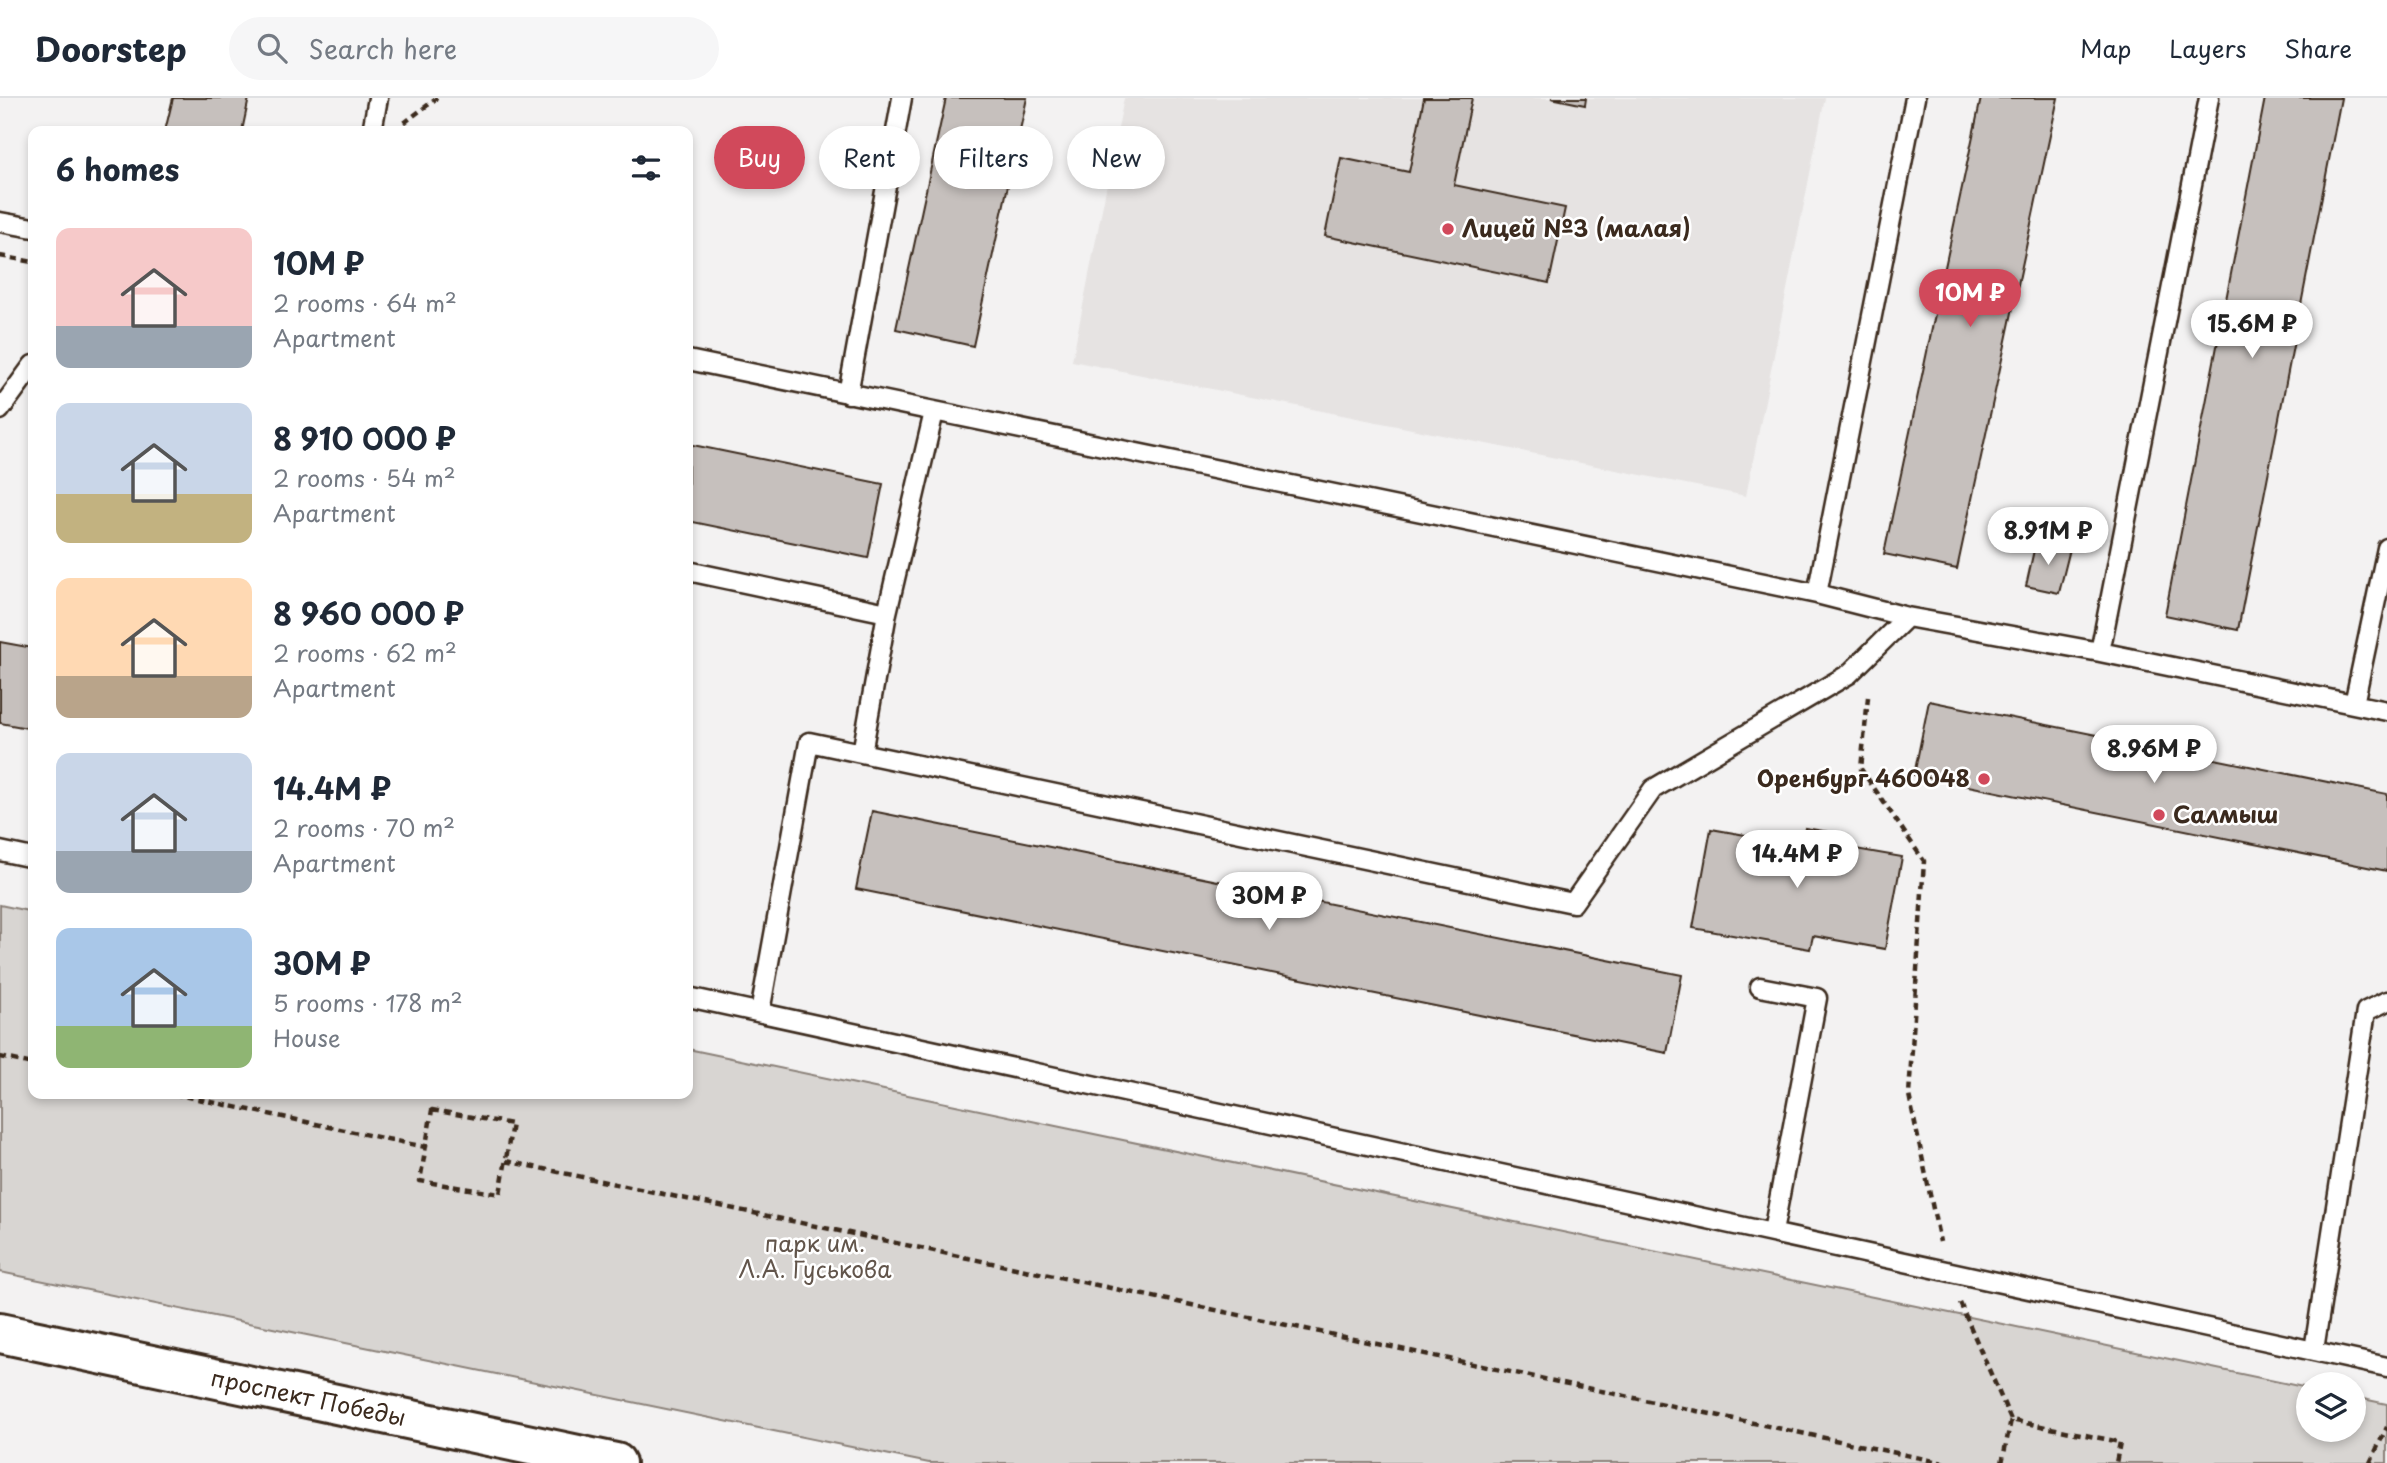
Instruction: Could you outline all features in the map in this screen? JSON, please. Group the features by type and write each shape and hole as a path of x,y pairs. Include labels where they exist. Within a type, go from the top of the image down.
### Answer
{"main road":[{"name":"проспект Победы","path":"0,1333 616,1463"}],"lane":[{"path":"373,126 378,98"},
{"path":"848,394 902,98"},
{"path":"1817,594 1915,98"},
{"path":"2100,652 2210,98"},
{"path":"0,222 28,227"},
{"path":"693,361 1817,594 1907,617 2100,652 2387,710"},
{"path":"0,410 28,372"},
{"path":"862,753 887,612 934,412"},
{"path":"2354,704 2387,548"},
{"path":"693,572 887,612"},
{"path":"760,1012 809,741 1573,903 1653,789 1849,674 1907,617"},
{"path":"0,851 28,857"},
{"path":"1760,987 1817,998 1773,1232"},
{"path":"693,997 2387,1367"},
{"path":"2314,1350 2366,1011 2387,1001"}],"path":[{"path":"401,126 437,98"},
{"path":"0,256 28,261"},
{"path":"1869,689 1861,769 1924,861 1909,1095 1946,1270 2011,1420 2003,1463"},
{"path":"0,1057 28,1063"},
{"path":"198,1099 425,1147"},
{"path":"432,1110 513,1124 506,1161 500,1194 420,1181 432,1110"},
{"path":"506,1161 1944,1463"},
{"path":"2011,1420 2120,1441 2116,1463"},
{"path":"2370,1463 2387,1427"}],"shaded area":[{"name":"Лицей №3 (малая)","path":"1124,98 1825,98 1746,496 1072,361 1106,189 1165,189 1165,126 1118,126"}],"green space":[{"name":"парк им. Л.А. Гуськова","path":"0,905 28,911 28,1099 693,1099 693,1050 2296,1385 2296,1442 2366,1442 2366,1400 2387,1404 2387,1463 929,1463 0,1272"}],"building":[{"path":"173,98 249,98 243,126 166,126"},
{"path":"946,98 1027,98 1021,126 940,126"},
{"path":"1424,98 1472,98 1454,185 1565,208 1549,283 1325,236 1341,158 1409,172"},
{"path":"1551,98 1586,98 1585,105"},
{"path":"1981,98 2058,98 1957,569 1884,554"},
{"path":"2265,98 2341,98 2238,630 2165,615"},
{"path":"934,153 934,189 1007,189 973,346 896,329"},
{"path":"693,445 883,484 868,558 693,522"},
{"path":"2036,541 2070,549 2059,593 2026,586"},
{"path":"0,642 28,647 28,728 0,723"},
{"path":"1929,701 2387,794 2387,871 1914,775"},
{"path":"872,811 1682,975 1667,1053 856,889"},
{"path":"1805,828 1847,835 1844,847 1902,857 1885,949 1813,936 1810,949 1693,928 1711,829 1802,845"}],"place":[{"name":"Лицей №3 (малая)","path":"1448,229"},
{"name":"Оренбург 460048","path":"1984,779"},
{"name":"Салмыш","path":"2159,815"}]}
